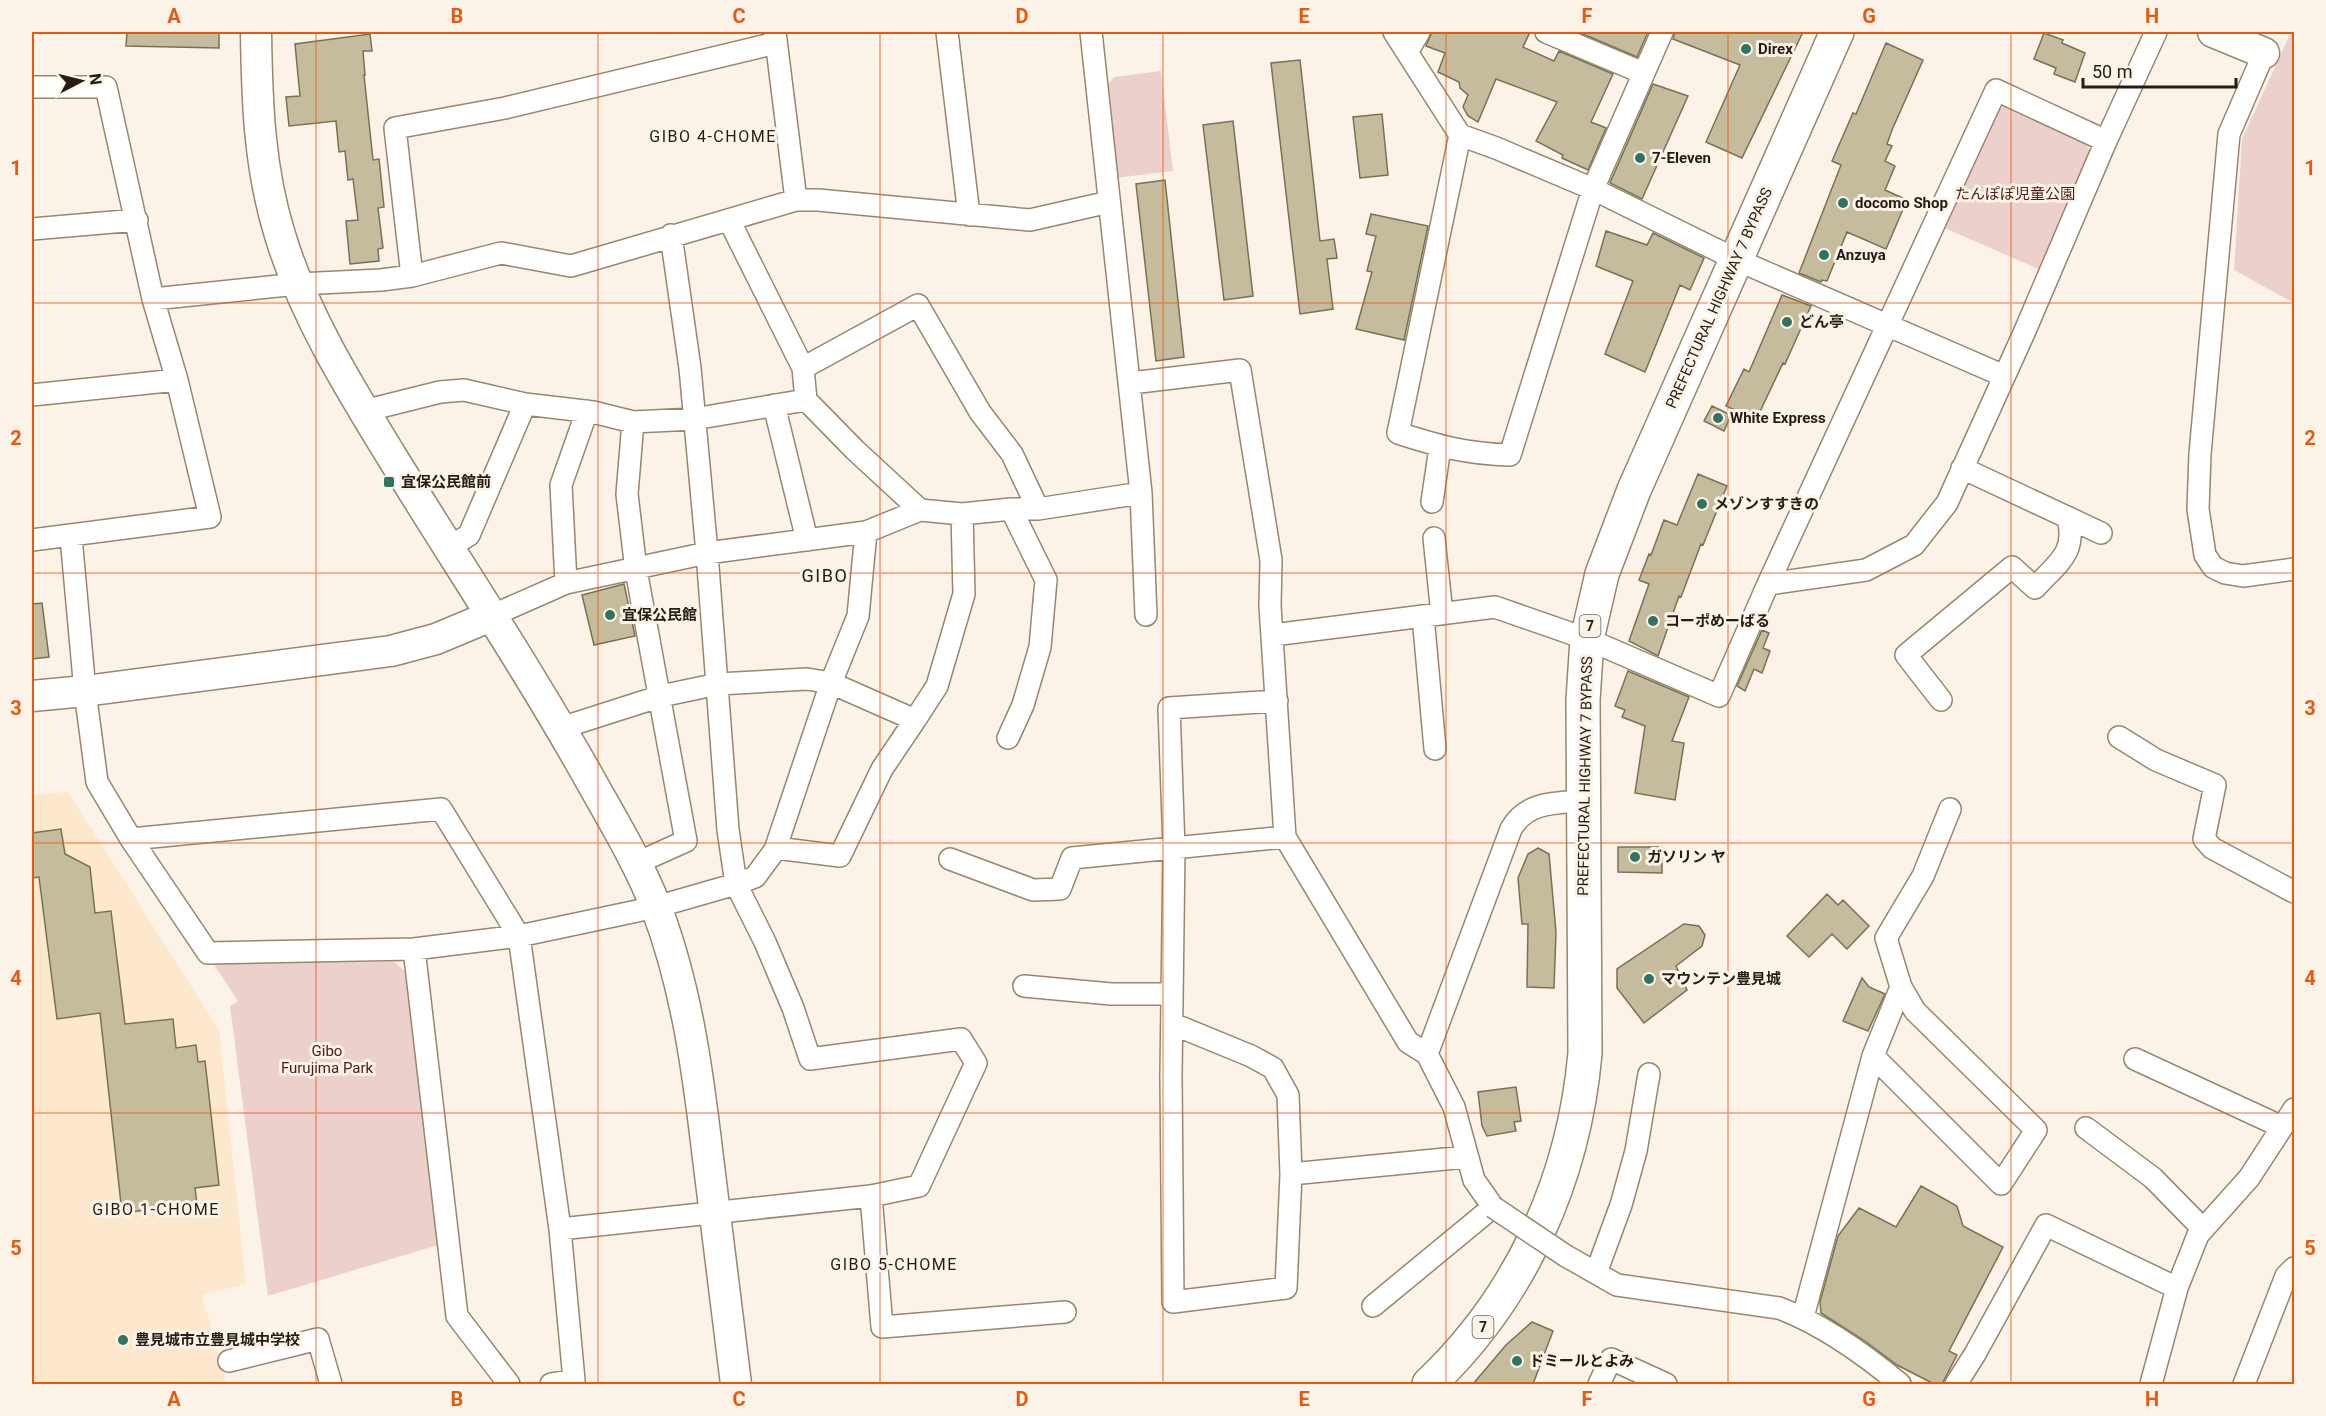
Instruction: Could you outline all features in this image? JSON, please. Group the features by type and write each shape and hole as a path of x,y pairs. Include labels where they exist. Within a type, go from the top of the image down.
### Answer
{"main road":[{"name":"PREFECTURAL HIGHWAY 7 BYPASS","path":"1429,1384 1481,1329 1505,1295 1525,1260 1569,1150 1582,1089 1585,1053 1582,700 1587,639 1602,574 1622,522 1736,259 1837,32"}],"street":[{"path":"256,32 258,117 267,183 280,236 324,342 448,548 561,728 637,863 656,906 687,1012 697,1069 736,1384"},
{"path":"947,32 969,215"},
{"path":"1091,32 1131,383 1141,493 1146,615"},
{"path":"1394,32 1460,135 1593,189 1736,259 2004,376"},
{"path":"1407,52 1419,32"},
{"path":"1546,32 1644,73"},
{"path":"1460,135 1398,433 1440,447 1477,454 1510,455 1593,189 1662,32"},
{"path":"1768,584 1866,570 1914,545 1947,503 2156,32"},
{"path":"2213,32 2264,53 2229,134 2200,454 2198,509 2205,555 2213,567 2225,573 2243,576 2295,569"},
{"path":"412,276 395,128 504,108 775,37 796,200"},
{"path":"32,87 106,87 153,299 177,380 210,517 70,537 32,540"},
{"path":"1273,635 1495,607 1587,639 1719,696 1768,584 1996,90 2106,141"},
{"path":"153,299 298,284 381,280 412,276 501,253 571,266 796,200 1030,219 1109,202"},
{"path":"32,229 137,220"},
{"path":"729,220 803,369 806,400 855,450 920,510"},
{"path":"560,1229 871,1196 919,1186 976,1063 961,1039 810,1059 793,1008 765,942 736,884 728,830 718,684 690,368 671,235"},
{"path":"803,369 918,305 980,412 1012,454 1038,509"},
{"path":"1131,383 1240,370 1271,560 1270,606 1285,837 1408,1042 1427,1054 1454,1107 1474,1180 1493,1207 1566,1256 1617,1285 1779,1308 1803,1317 1871,1360 1900,1384"},
{"path":"32,395 177,380"},
{"path":"364,411 440,392 464,390 525,404 586,411 633,422 694,419 806,400"},
{"path":"448,548 469,535 525,404"},
{"path":"774,405 807,540"},
{"path":"566,583 561,485 586,411"},
{"path":"633,422 627,494 636,570 686,841 637,863"},
{"path":"1432,502 1440,447"},
{"path":"1962,468 2101,533"},
{"path":"32,696 391,651 436,639 566,583 636,570 707,553 866,532 920,510 962,514 1038,509 1141,493"},
{"path":"1008,738 1023,705 1040,647 1046,580 1011,509"},
{"path":"776,848 840,856 882,769 937,686 964,594 962,514"},
{"path":"1941,700 1906,655 2012,567 2035,588 2068,551 2072,535 2068,518"},
{"path":"70,537 85,691 97,782 131,839 208,953 414,949 519,936 656,906 755,877 776,848 831,683 858,616 866,532"},
{"path":"1434,538 1432,615 1435,749"},
{"path":"561,728 661,696 718,684 807,679 831,683 915,720"},
{"path":"1173,1024 1251,1056 1273,1068 1288,1095 1291,1174 1286,1288 1173,1302 1172,994 1174,848 1169,708 1277,701"},
{"path":"2120,737 2156,760 2216,786 2204,839 2212,848 2295,892"},
{"path":"1427,1054 1516,820 1524,813 1539,806 1582,801"},
{"path":"1873,1056 2001,1184 2036,1130 1915,1011 1901,987 1886,938 1923,876 1950,808"},
{"path":"131,839 441,809 519,936 560,1229 574,1380 551,1384"},
{"path":"950,859 1033,890 1060,889 1072,858 1285,837"},
{"path":"414,949 457,1316 509,1384"},
{"path":"1024,986 1111,994 1172,994"},
{"path":"1803,1317 1873,1056 1901,987"},
{"path":"2135,1059 2282,1127"},
{"path":"1596,1273 1621,1205 1636,1151 1648,1074"},
{"path":"2151,1384 2177,1288 2198,1235 2249,1178 2295,1109"},
{"path":"2086,1128 2153,1178 2203,1229"},
{"path":"1291,1174 1466,1157"},
{"path":"871,1196 882,1327 1065,1312"},
{"path":"1373,1306 1493,1207"},
{"path":"1958,1384 2046,1225 2177,1288"},
{"path":"2244,1384 2292,1274"},
{"path":"229,1362 318,1339 330,1384"},
{"path":"1599,1384 1611,1359 1666,1384"}],"shaded area":[{"path":"68,792 219,1030 246,1284 202,1295 227,1384 32,1384 32,795"}],"green space":[{"path":"2291,32 2294,32 2294,303 2234,270 2242,139"},
{"path":"1161,71 1173,171 1114,178 1105,88 1114,77"},
{"name":"たんぽぽ児童公園","path":"2006,106 2085,142 2092,156 2043,271 1940,226 1992,112"},
{"name":"Gibo Furujima Park","path":"394,962 407,973 438,1245 268,1296 230,1006 238,1001 213,963"}],"building":[{"path":"127,32 219,32 219,48 126,46"},
{"path":"1432,32 1530,32 1523,47 1554,61 1559,51 1613,74 1591,122 1606,128 1588,170 1562,158 1563,155 1536,141 1557,102 1496,79 1478,122 1468,116 1463,107 1468,95 1460,88 1459,82 1438,72 1445,53 1426,46"},
{"path":"1578,32 1648,32 1637,57"},
{"path":"1675,32 1803,32 1742,158 1706,142 1740,65 1673,39"},
{"path":"2044,33 2063,40 2062,43 2085,53 2075,82 2054,74 2056,68 2034,59"},
{"path":"370,34 372,51 363,51 364,75 373,160 379,159 384,207 378,208 383,248 378,249 379,261 350,264 346,221 358,220 353,179 348,180 345,151 339,152 336,121 289,126 286,97 300,96 295,44"},
{"path":"1886,43 1923,60 1892,130 1887,144 1892,146 1885,161 1895,166 1885,190 1907,200 1886,249 1847,232 1827,281 1822,280 1821,282 1799,273 1841,165 1832,161 1853,113 1856,114"},
{"path":"1300,60 1320,241 1334,239 1337,258 1327,259 1333,309 1300,314 1271,63"},
{"name":"7-Eleven","path":"1653,84 1688,96 1642,199 1610,183"},
{"path":"1382,114 1388,175 1360,178 1353,117"},
{"path":"1233,121 1253,296 1224,300 1203,125"},
{"path":"1165,180 1184,357 1156,361 1136,184"},
{"path":"1371,214 1428,226 1404,340 1356,329 1372,272 1367,271 1376,236 1366,234"},
{"path":"1606,231 1647,245 1653,233 1704,258 1690,290 1680,285 1645,372 1605,354 1633,281 1596,266"},
{"path":"1782,295 1811,306 1756,420 1726,406 1744,369 1749,372"},
{"name":"White Express","path":"1712,406 1731,415 1724,431 1704,421"},
{"path":"1698,474 1727,486 1703,545 1701,544 1681,597 1679,596 1658,656 1629,641 1649,584 1639,580 1664,520 1677,525"},
{"name":"宜保公民館","path":"624,584 635,636 594,645 582,595"},
{"path":"42,603 49,657 32,659 32,604"},
{"path":"1762,630 1769,633 1763,648 1770,651 1762,673 1754,669 1745,691 1737,686"},
{"path":"1628,671 1689,697 1672,741 1684,743 1675,800 1635,793 1645,726 1622,717 1625,710 1615,706"},
{"path":"61,829 65,854 90,867 95,913 111,911 125,1024 173,1019 176,1048 196,1045 198,1062 205,1061 219,1185 195,1188 197,1204 122,1213 100,1013 57,1019 39,877 32,878 32,833"},
{"path":"1618,847 1662,847 1662,873 1618,872"},
{"path":"1538,848 1549,854 1556,932 1554,988 1527,987 1528,924 1522,924 1518,878 1528,854"},
{"path":"1827,894 1838,905 1843,900 1869,926 1847,949 1832,934 1809,957 1787,936"},
{"name":"マウンテン豊見城","path":"1684,924 1699,926 1705,935 1702,946 1676,966 1687,990 1644,1023 1617,988 1617,969"},
{"path":"1862,978 1869,987 1885,994 1868,1031 1843,1021"},
{"path":"1516,1087 1521,1121 1514,1122 1516,1131 1487,1136 1482,1126 1478,1092"},
{"path":"1921,1186 1957,1206 1963,1226 2003,1247 1949,1351 1957,1355 1942,1384 1934,1384 1897,1365 1821,1313 1820,1302 1838,1236 1859,1208 1896,1227"},
{"name":"ドミールとよみ","path":"1532,1322 1553,1331 1533,1384 1473,1384 1506,1345"}],"place":[{"name":"Direx","path":"1746,49"},
{"name":"7-Eleven","path":"1640,158"},
{"name":"docomo Shop","path":"1843,203"},
{"name":"Anzuya","path":"1824,255"},
{"name":"どん亭","path":"1787,322"},
{"name":"White Express","path":"1718,418"},
{"name":"宜保公民館前","path":"389,482"},
{"name":"メゾンすすきの","path":"1702,504"},
{"name":"宜保公民館","path":"610,615"},
{"name":"コーポめーばる","path":"1653,621"},
{"name":"ガソリン ヤ","path":"1635,857"},
{"name":"マウンテン豊見城","path":"1649,979"},
{"name":"豊見城市立豊見城中学校","path":"123,1340"},
{"name":"ドミールとよみ","path":"1517,1361"}],"district":[{"name":"GIBO 4-CHOME","path":"713,136"},
{"name":"GIBO","path":"825,575"},
{"name":"GIBO 1-CHOME","path":"156,1209"},
{"name":"GIBO 5-CHOME","path":"894,1264"}]}
